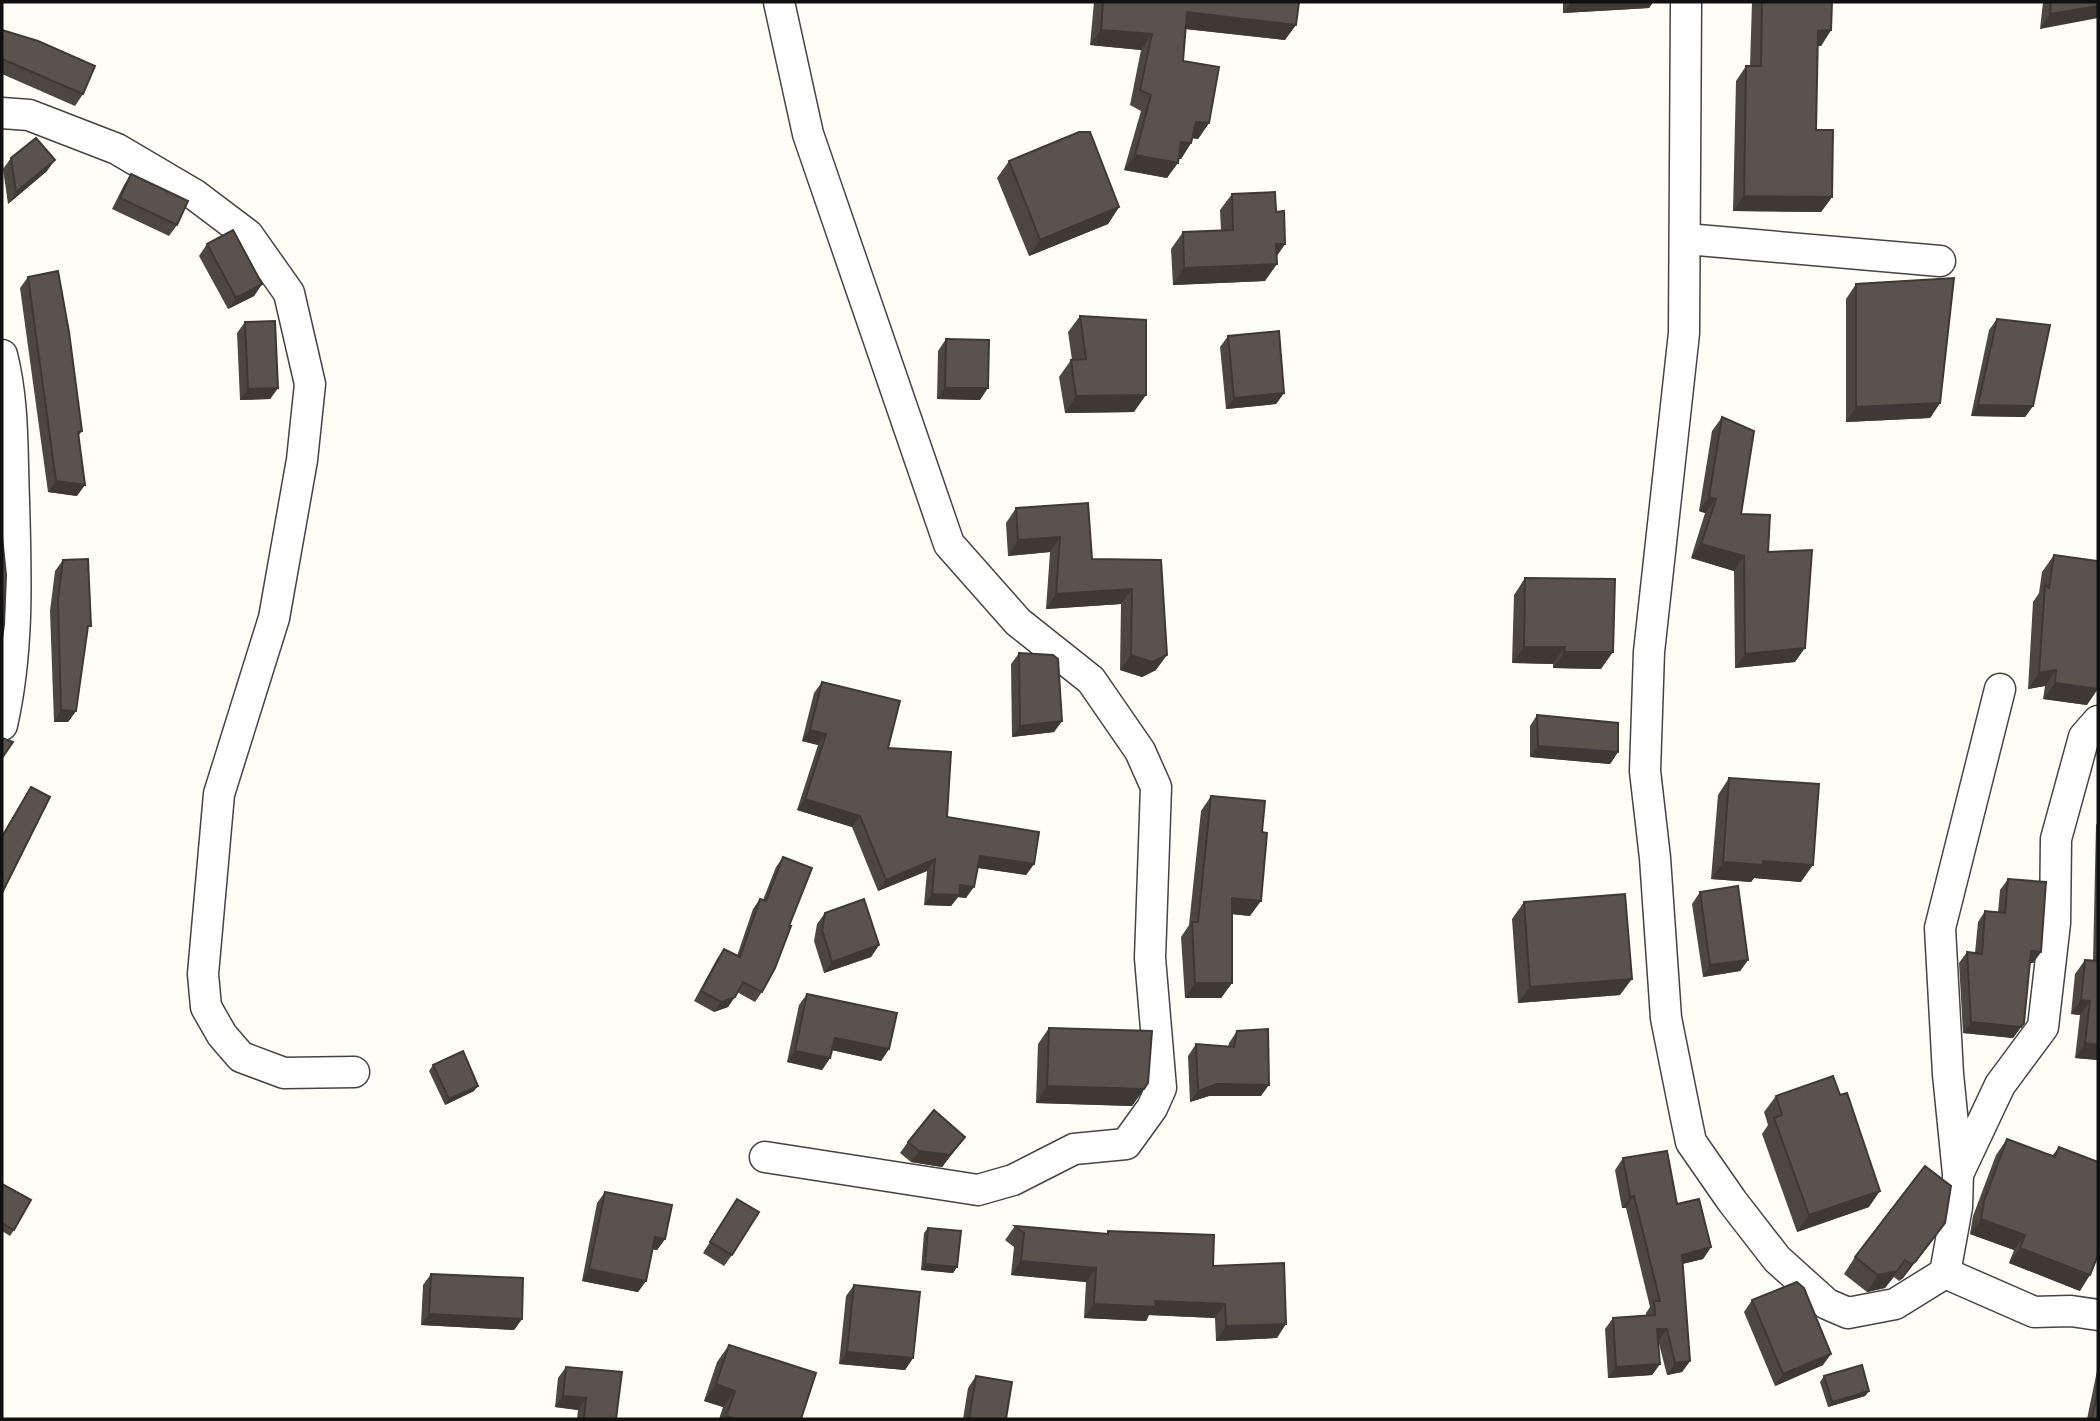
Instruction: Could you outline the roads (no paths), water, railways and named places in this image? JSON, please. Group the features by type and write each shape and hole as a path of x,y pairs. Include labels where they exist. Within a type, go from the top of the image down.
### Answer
{"street":[{"path":"765,1157 978,1190 1013,1180 1074,1150 1126,1144 1152,1108 1161,1088 1150,958 1156,787 1140,751 1091,680 1018,622 949,544 808,134 779,2"},
{"path":"1686,2 1684,333 1649,652 1645,771 1655,858 1666,1018 1691,1142 1777,1259 1827,1304 1848,1313 1895,1304 1945,1273 1957,1207 1958,1174 1948,1074 1940,929 2000,689"},
{"path":"2,113 29,116 117,149 195,195 248,234 289,293 310,384 302,460 274,618 219,794 203,974 206,1007 222,1035 241,1057 284,1073 354,1072"},
{"path":"1686,239 1940,261"},
{"path":"2,355 11,406 17,601 12,673 2,725"},
{"path":"1958,1174 2000,1085 2043,1027 2055,923 2056,839 2084,737 2098,721"},
{"path":"1945,1273 2034,1311 2071,1311 2098,1315"}]}
